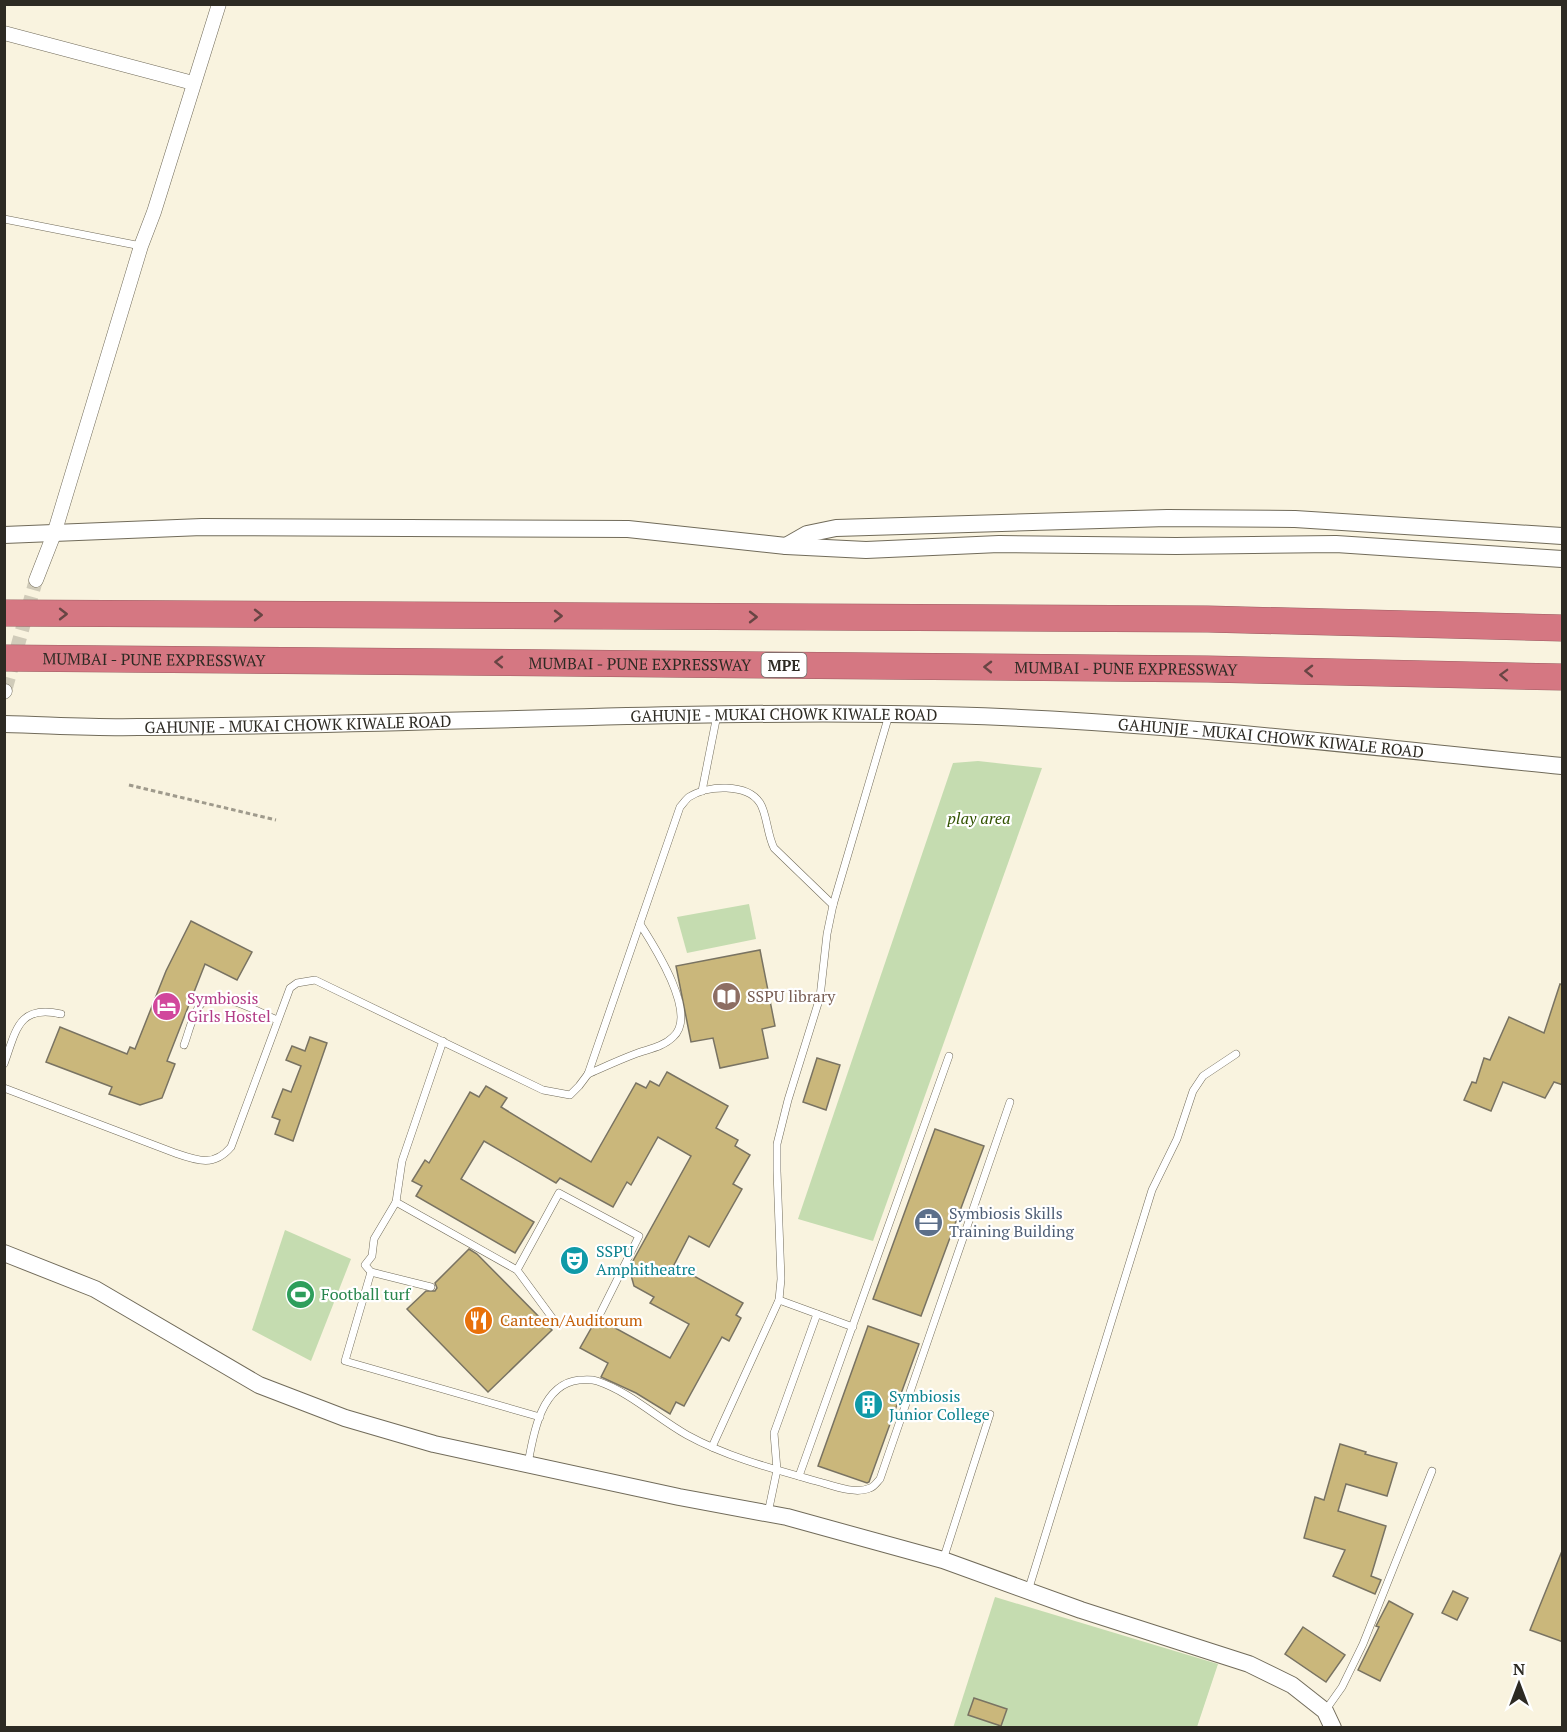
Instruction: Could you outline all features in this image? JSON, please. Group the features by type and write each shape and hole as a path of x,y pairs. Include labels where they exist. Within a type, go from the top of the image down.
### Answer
{"highway":[{"path":"4,613 1208,619 1563,628"},
{"name":"MUMBAI - PUNE EXPRESSWAY","path":"4,658 1219,669 1563,677"}],"street":[{"path":"36,580 54,534 141,246 154,212 219,4"},
{"path":"4,33 194,83"},
{"path":"786,546 807,534 836,528 1167,518 1295,519 1563,537"},
{"path":"4,535 202,527 628,529 786,546 866,550 999,544 1176,546 1336,544 1563,559"},
{"name":"GAHUNJE - MUKAI CHOWK KIWALE ROAD","path":"4,724 135,728 717,715 984,716 1221,732 1563,766"},
{"path":"4,1253 94,1289 259,1384 345,1418 412,1438 679,1497 768,1513 942,1560 1249,1664 1292,1685 1325,1712 1333,1728"}],"lane":[{"path":"4,219 141,246"},
{"path":"712,1447 779,1300 781,1279 777,1144 820,997 826,934 833,905 890,714"},
{"path":"702,791 717,715"},
{"path":"4,1088 195,1160 216,1159 224,1155 231,1147 290,988 297,983 315,980 543,1090 570,1095 588,1074 680,807 688,798 702,791 722,788 740,790 760,802 768,836 774,848 833,905"},
{"path":"588,1074 664,1044 675,1036 681,1025 681,1010 677,995 659,954 640,924"},
{"path":"184,1045 202,1002 211,998 226,999 277,1020"},
{"path":"4,1064 23,1019 34,1012 45,1011 61,1014"},
{"path":"431,1287 371,1272 365,1265 372,1256 374,1239 396,1202 402,1161 443,1041"},
{"path":"1028,1591 1152,1190 1177,1139 1193,1091 1203,1076 1236,1054"},
{"path":"799,1476 949,1056"},
{"path":"528,1464 540,1417 553,1394 563,1385 574,1381 594,1379 615,1389 687,1435 712,1447 777,1470 836,1487 861,1490 871,1488 880,1479 1010,1102"},
{"path":"517,1270 559,1193 639,1236 601,1312"},
{"path":"396,1202 517,1270 556,1323"},
{"path":"371,1272 345,1361 540,1417"},
{"path":"779,1300 853,1327"},
{"path":"768,1513 777,1470 774,1432 817,1314"},
{"path":"942,1560 990,1414"},
{"path":"1325,1712 1342,1687 1363,1644 1432,1471"}],"path":[{"path":"129,785 276,820"}],"green space":[{"name":"play area","path":"978,761 1042,768 873,1241 798,1219 953,763"},
{"path":"749,904 756,939 687,953 677,917"},
{"name":"Football turf","path":"285,1230 351,1259 311,1361 252,1330"},
{"path":"995,1597 1218,1664 1197,1727 953,1728"}],"building":[{"path":"191,921 252,952 237,980 205,964 167,1061 175,1064 162,1098 140,1105 109,1094 112,1087 46,1062 60,1027 127,1054 130,1047 135,1049 166,971"},
{"name":"SSPU library","path":"760,950 775,1026 762,1029 768,1058 720,1068 713,1038 691,1042 676,966"},
{"path":"1560,984 1563,985 1563,1085 1554,1082 1545,1098 1503,1082 1491,1111 1464,1100 1472,1082 1476,1083 1484,1058 1490,1060 1509,1017 1544,1033"},
{"path":"310,1037 327,1043 293,1141 275,1134 280,1120 272,1117 283,1089 291,1092 301,1066 286,1060 292,1046 305,1051"},
{"path":"817,1058 840,1065 826,1110 803,1102"},
{"path":"667,1072 728,1106 716,1128 738,1140 735,1146 750,1155 733,1184 742,1189 709,1247 689,1236 674,1265 743,1303 736,1315 741,1318 729,1341 722,1337 684,1406 676,1402 670,1414 636,1393 601,1377 608,1363 580,1348 597,1318 670,1358 689,1324 650,1303 654,1297 634,1286 629,1268 691,1156 658,1137 631,1185 627,1182 613,1207 560,1178 556,1183 484,1141 461,1179 534,1222 515,1253 416,1196 422,1186 412,1181 425,1160 429,1163 470,1092 479,1097 486,1086 507,1098 501,1107 591,1162 636,1083 646,1088 650,1081 659,1086"},
{"name":"Symbiosis Skills Training Building","path":"935,1129 984,1146 921,1316 873,1299"},
{"name":"Canteen/Auditorum","path":"469,1249 477,1254 552,1330 488,1392 407,1309 426,1291 435,1291 437,1288 435,1283"},
{"name":"Symbiosis Junior College","path":"868,1326 919,1344 867,1483 818,1466"},
{"path":"1340,1444 1397,1463 1387,1496 1346,1484 1338,1511 1386,1526 1371,1576 1381,1580 1375,1594 1333,1576 1345,1550 1304,1538 1315,1497 1324,1500"},
{"path":"1563,1551 1563,1642 1530,1630"},
{"path":"1453,1591 1468,1598 1457,1620 1442,1613"},
{"path":"1389,1601 1413,1614 1380,1681 1358,1670"},
{"path":"1303,1627 1345,1655 1326,1682 1285,1654"},
{"path":"974,1698 1007,1709 1001,1726 968,1715"}],"tunnel":[{"path":"5,691 36,580"}],"place":[{"name":"SSPU library","path":"726,996"},
{"name":"Symbiosis Girls Hostel","path":"166,1007"},
{"name":"Symbiosis Skills Training Building","path":"928,1222"},
{"name":"SSPU Amphitheatre","path":"575,1260"},
{"name":"Football turf","path":"300,1294"},
{"name":"Canteen/Auditorum","path":"479,1320"},
{"name":"Symbiosis Junior College","path":"868,1405"}]}
